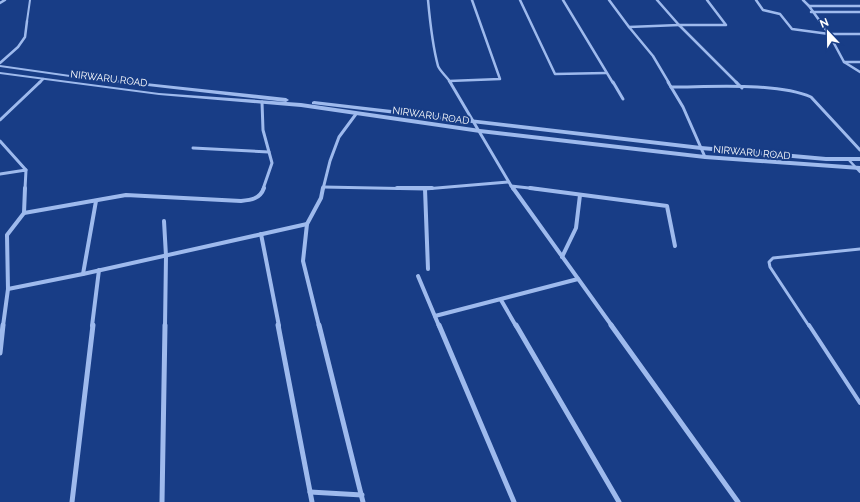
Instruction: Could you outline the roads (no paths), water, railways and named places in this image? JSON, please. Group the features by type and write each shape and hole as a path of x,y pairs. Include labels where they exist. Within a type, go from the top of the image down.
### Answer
{"street":[{"path":"0,3 5,0"},
{"path":"428,0 430,27 438,67 446,75 510,184 738,502"},
{"path":"449,81 500,79 472,0"},
{"path":"520,0 555,74 606,73"},
{"path":"563,0 623,99"},
{"path":"609,0 652,56 671,87 683,107 705,157"},
{"path":"657,0 679,25 742,88"},
{"path":"628,26 726,25 707,0"},
{"path":"756,0 764,10 780,14 792,29 829,34 860,34"},
{"path":"803,0 829,34 844,62 860,72"},
{"path":"809,6 860,6"},
{"path":"811,12 860,12"},
{"path":"0,64 18,47 25,37 27,21"},
{"path":"844,62 860,62"},
{"name":"NIRWARU ROAD","path":"0,64 85,78 701,148 826,159 860,159"},
{"name":"NIRWARU ROAD","path":"0,73 159,94 301,105 480,131 705,157 859,170"},
{"path":"0,120 43,79"},
{"path":"671,87 789,90 803,93 811,97 860,150"},
{"path":"24,213 126,195 241,201 255,199 262,194 272,162 264,130 262,102"},
{"path":"310,492 363,499 303,261 307,224 321,198 330,161 339,137 356,114"},
{"path":"0,141 26,170 24,213 7,235 0,237"},
{"path":"193,148 269,152"},
{"path":"0,174 26,170"},
{"path":"323,187 425,189 510,184 667,206 675,246"},
{"path":"425,189 428,269"},
{"path":"562,257 576,228 580,195"},
{"path":"83,274 96,201"},
{"path":"162,502 166,256 164,221"},
{"path":"8,289 166,256 307,224"},
{"path":"261,234 312,502"},
{"path":"0,353 8,289 7,235"},
{"path":"72,502 99,270"},
{"path":"418,276 514,502"},
{"path":"434,316 578,279"},
{"path":"501,300 619,502"}],"lane":[{"path":"27,21 30,0"},
{"path":"848,159 859,170"},
{"path":"860,249 773,258 769,262 770,267 860,403"}]}
